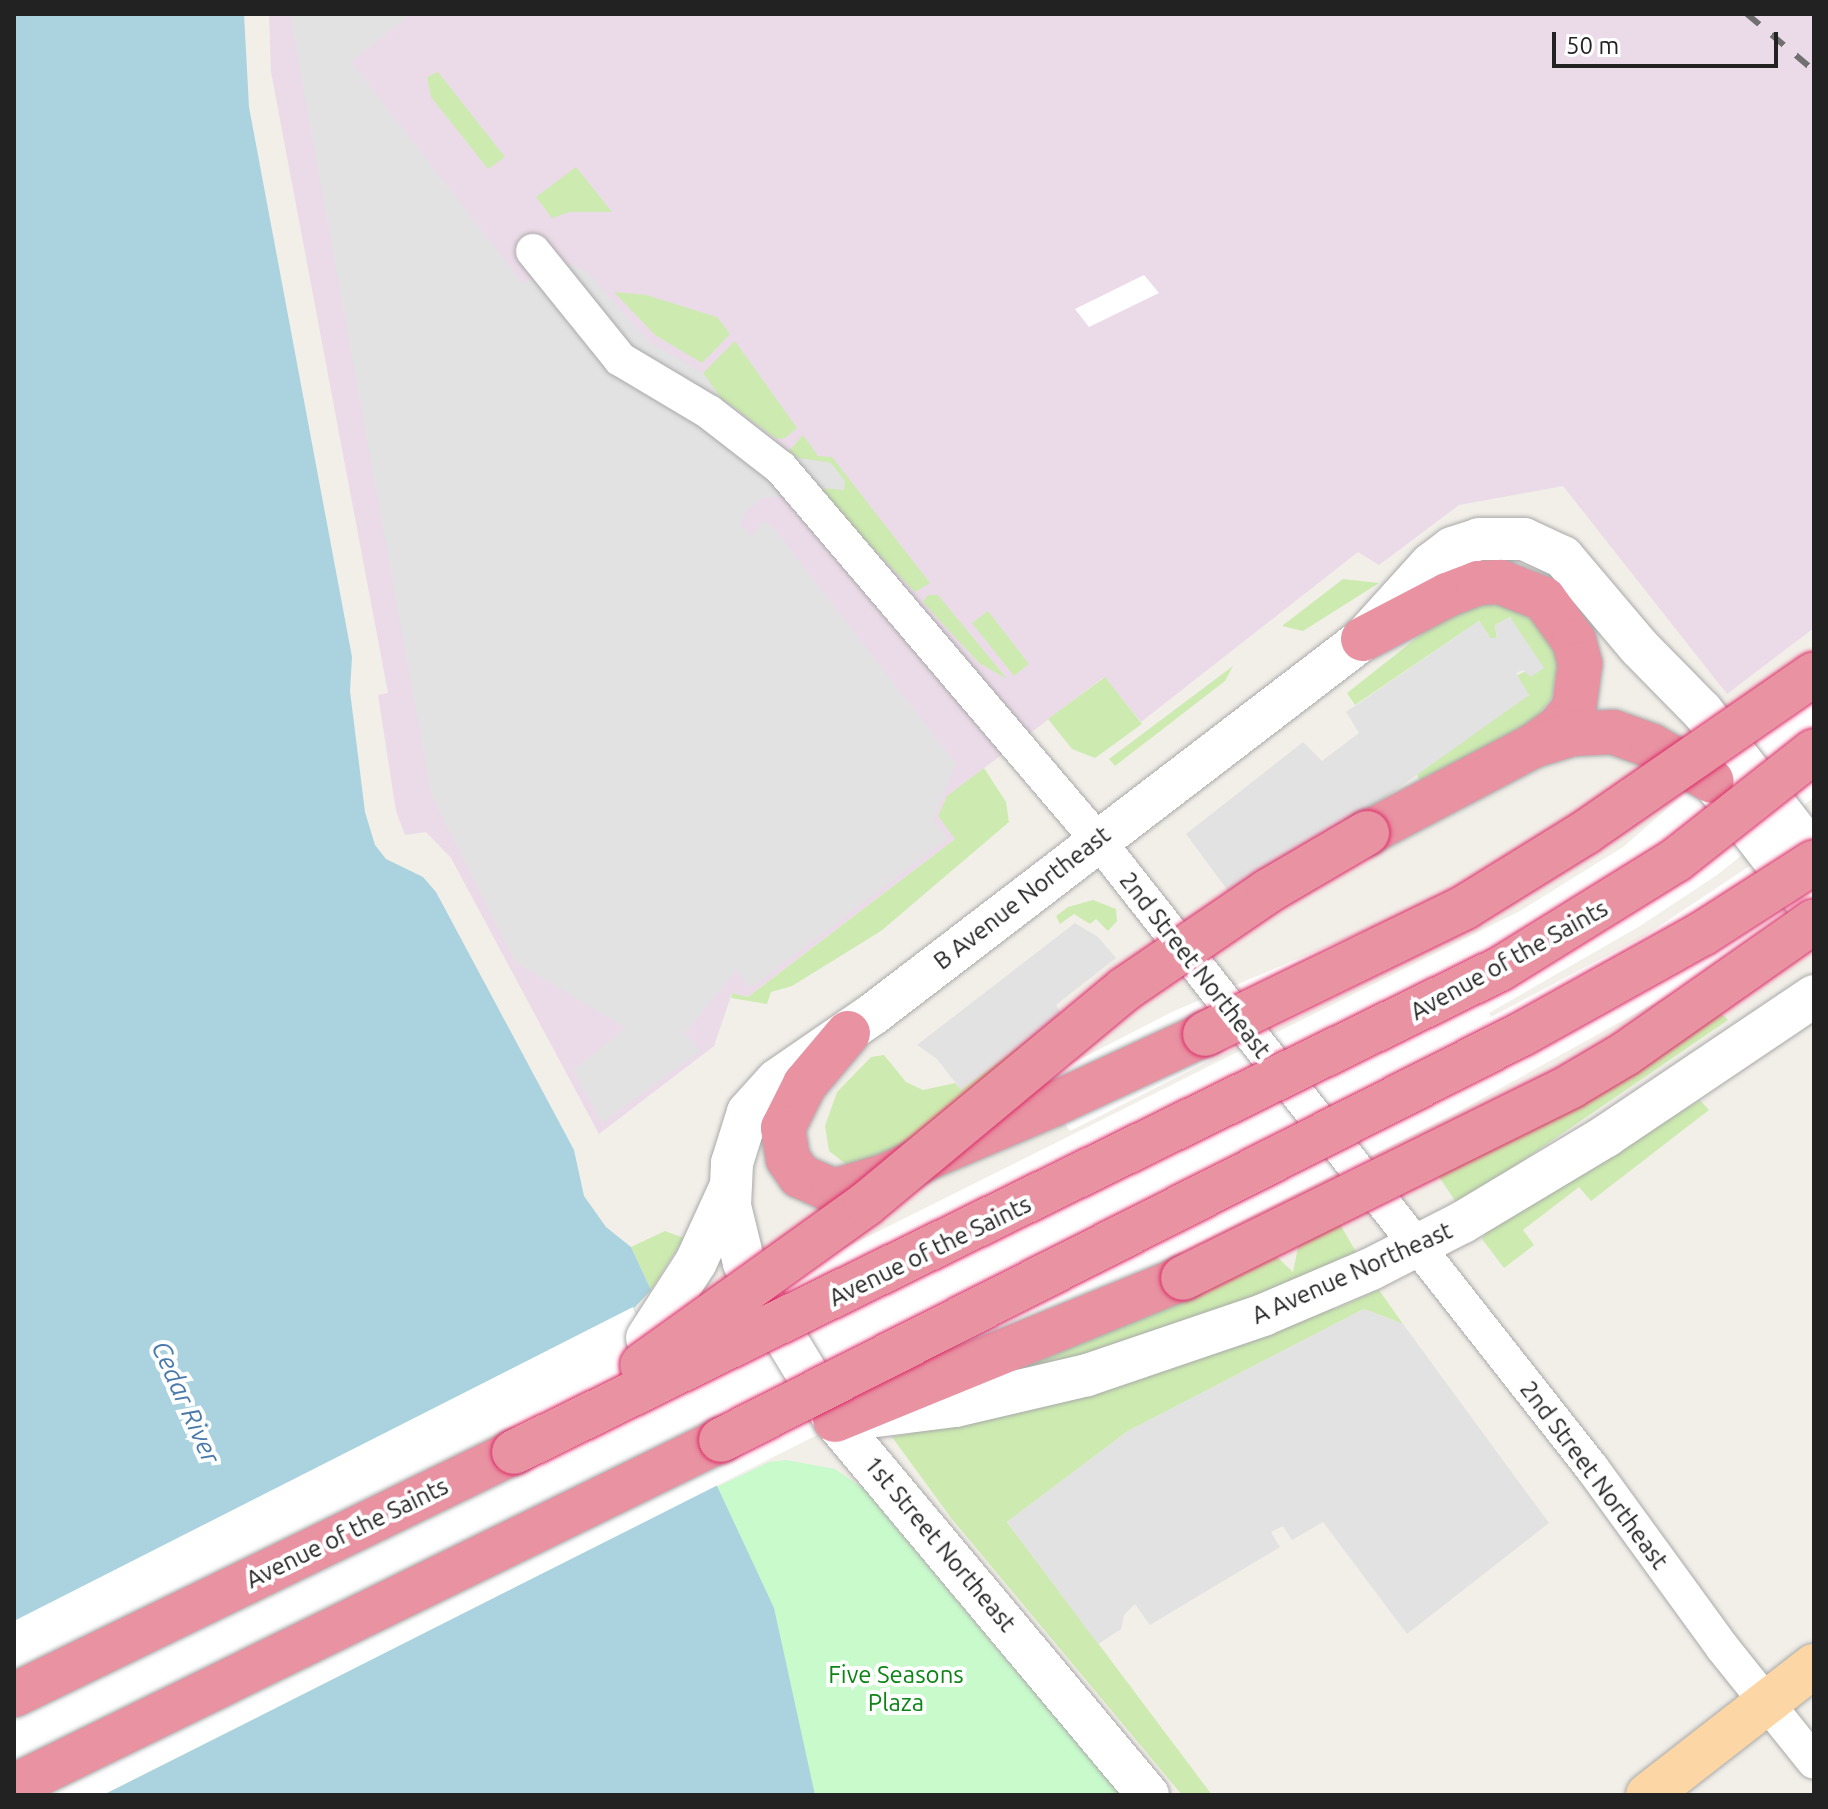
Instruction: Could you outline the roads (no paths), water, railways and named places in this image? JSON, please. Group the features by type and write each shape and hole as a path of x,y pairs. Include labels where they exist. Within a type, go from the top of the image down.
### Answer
{"highway":[{"path":"1363,639 1478,583 1522,587 1544,599 1574,641 1580,687 1574,709 1533,746"},
{"path":"848,1033 805,1084 783,1128 788,1159 814,1187 852,1188 1052,1105 1465,907 1611,816 1814,674"},
{"path":"514,1452 801,1255 1125,989 1268,891 1367,833 1533,746 1572,734 1613,732 1652,746 1712,781"},
{"name":"Avenue of the Saints","path":"14,1695 1500,969 1676,860 1814,751"},
{"path":"14,1786 721,1440 1522,1034 1702,934 1814,862"},
{"path":"835,1420 1183,1278 1571,1086 1650,1037 1814,921"},
{"path":"751,1278 1052,1105"},
{"path":"45,1795 200,1693"}],"main road":[{"path":"1648,1795 1814,1666"}],"street":[{"name":"2nd Street Northeast","path":"533,251 620,359 709,412 781,468 1097,839 1592,1468 1765,1703 1814,1762"},
{"name":"B Avenue Northeast","path":"647,1338 690,1272 729,1189 739,1133 760,1095 848,1033 1097,839 1363,639 1402,593 1452,548 1501,537 1543,544 1563,557 1640,648"},
{"path":"1640,648 1712,781 1814,912"},
{"path":"1640,648 1702,711 1814,855"},
{"name":"A Avenue Northeast","path":"835,1420 999,1397 1152,1356 1416,1248 1606,1136 1814,996"},
{"name":"B Avenue Northeast","path":"729,1189 737,1242 751,1278"},
{"name":"1st Street Northeast","path":"751,1278 835,1420 1148,1795"}],"water":[{"name":"Cedar River","path":"14,14 244,14 249,107 352,657 350,691 365,812 375,845 386,859 423,877 436,892 574,1150 584,1196 606,1227 631,1247 651,1290 634,1308 774,1608 815,1795 14,1795"}],"railway":[{"path":"1747,14 1812,69"}],"park label":[{"name":"Five Seasons Plaza","path":"896,1689"}]}
